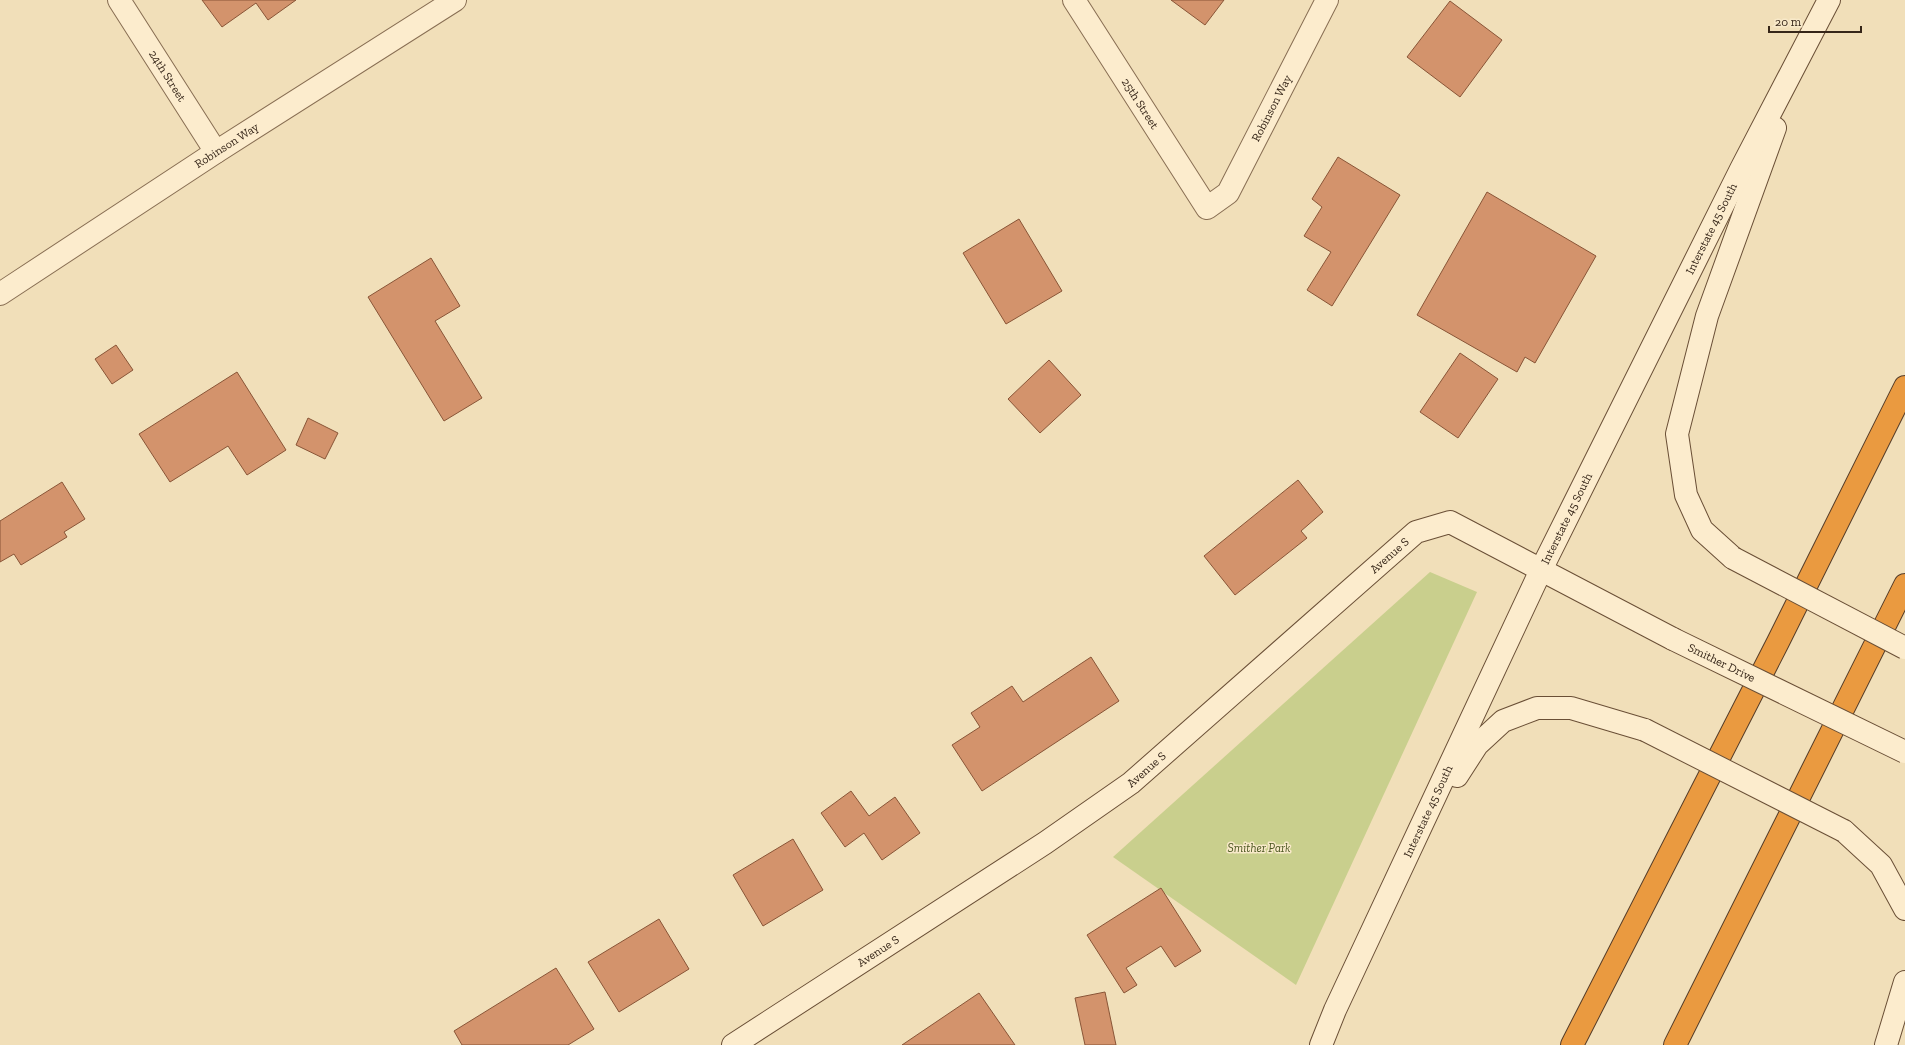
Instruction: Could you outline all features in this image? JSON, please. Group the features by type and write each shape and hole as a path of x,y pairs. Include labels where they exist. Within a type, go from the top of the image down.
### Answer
{"highway":[{"path":"1572,1045 1905,388"},
{"path":"1675,1045 1905,586"}],"main road":[{"name":"24th Street","path":"119,0 216,152"},
{"name":"Robinson Way","path":"0,294 216,152 455,0"},
{"name":"25th Street","path":"1074,0 1207,208"},
{"name":"Robinson Way","path":"1207,208 1228,193 1326,0"},
{"name":"Interstate 45 South","path":"1321,1045 1334,1010 1541,570 1741,169 1829,0"},
{"path":"1804,48 1706,316 1676,434 1686,495 1702,530 1733,558 1905,648"},
{"name":"Avenue S","path":"733,1045 1045,843 1131,783 1416,532 1450,522 1541,570"},
{"name":"Smither Drive","path":"1541,570 1673,639 1905,752"},
{"path":"1407,854 1477,745 1503,721 1537,708 1571,708 1645,730 1844,832 1881,865 1905,909"},
{"path":"1886,1045 1905,982"}],"green space":[{"name":"Smither Park","path":"1430,572 1477,592 1296,985 1113,857"}],"building":[{"path":"202,0 296,0 268,20 256,3 222,27"},
{"path":"1171,0 1224,0 1205,25"},
{"path":"1450,1 1502,40 1460,97 1407,57"},
{"path":"1338,157 1400,195 1332,306 1307,290 1331,252 1304,236 1322,207 1312,199"},
{"path":"1487,192 1596,256 1535,363 1525,357 1517,372 1417,315"},
{"path":"1019,219 1062,291 1006,324 963,253"},
{"path":"431,258 460,306 435,321 482,398 444,421 368,297"},
{"path":"116,345 133,370 112,384 95,359"},
{"path":"1460,353 1498,379 1458,438 1420,412"},
{"path":"1049,360 1081,395 1040,433 1008,399"},
{"path":"237,372 286,450 247,475 228,446 170,482 139,434"},
{"path":"308,418 338,433 325,459 296,445"},
{"path":"1298,480 1323,512 1301,531 1307,538 1235,595 1204,556"},
{"path":"62,482 85,519 64,532 67,537 21,565 14,554 0,562 0,521"},
{"path":"1091,657 1119,701 982,791 952,745 980,727 971,713 1012,686 1023,702"},
{"path":"851,791 869,816 895,797 920,833 882,860 864,833 845,847 821,813"},
{"path":"793,839 823,890 763,926 733,875"},
{"path":"1161,888 1201,951 1175,967 1161,946 1126,968 1137,985 1124,993 1087,935"},
{"path":"659,919 689,969 619,1012 588,962"},
{"path":"556,968 594,1029 568,1045 462,1045 454,1031"},
{"path":"1105,992 1116,1045 1085,1045 1075,998"},
{"path":"979,993 1015,1045 902,1045"}]}
